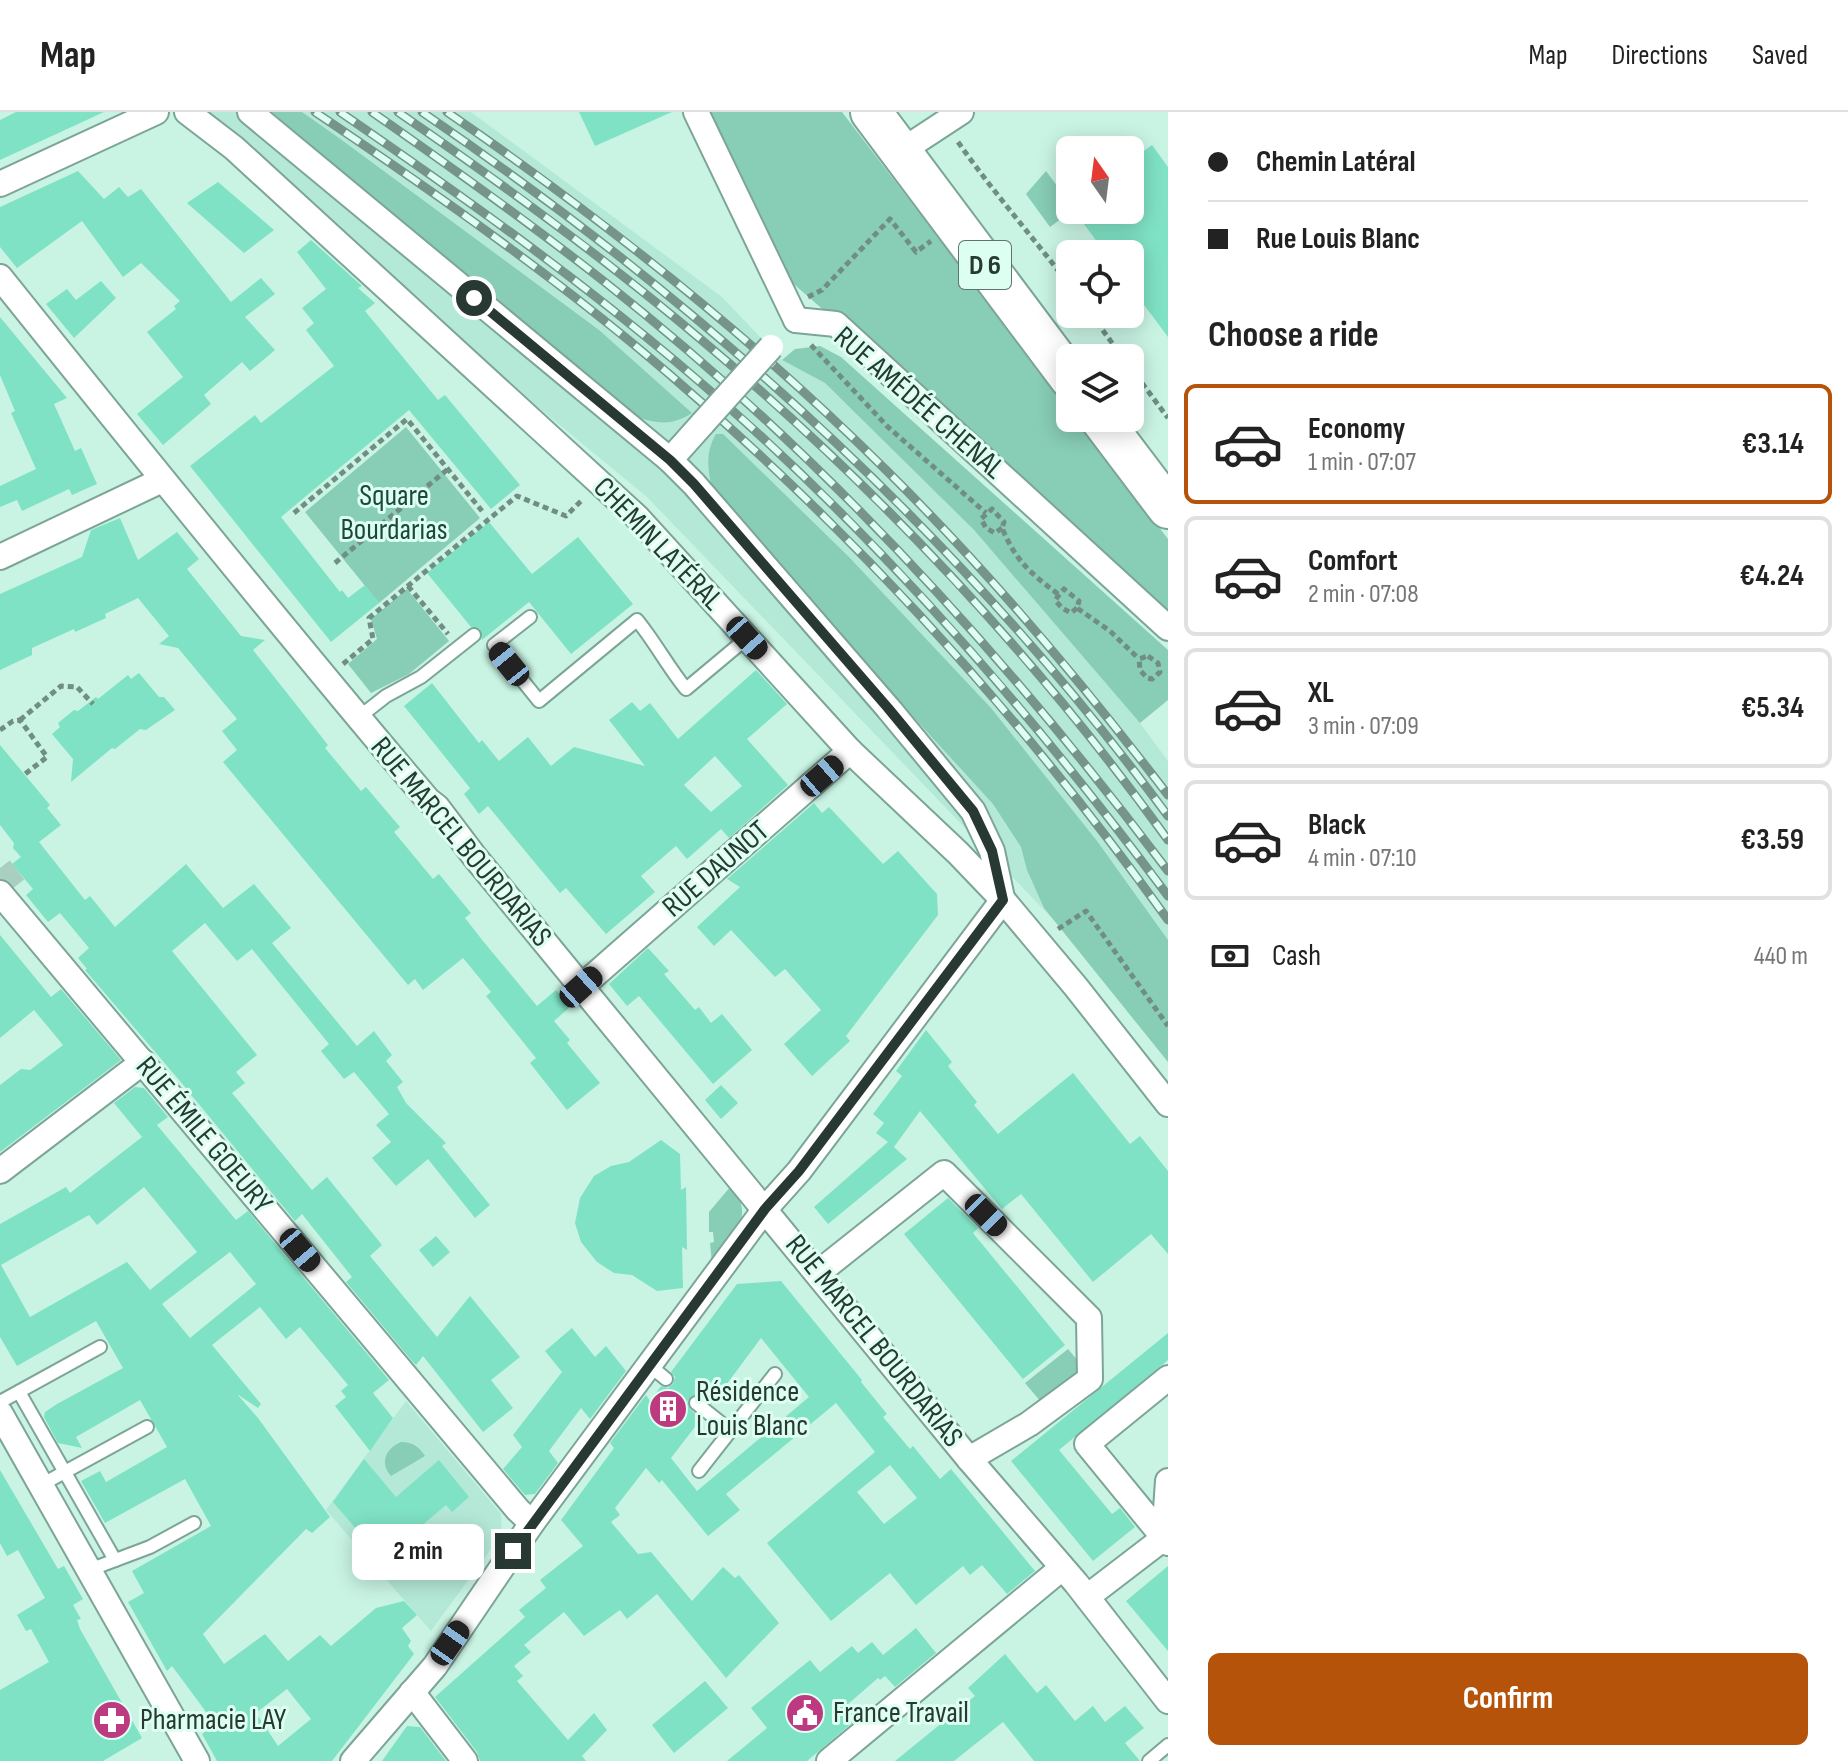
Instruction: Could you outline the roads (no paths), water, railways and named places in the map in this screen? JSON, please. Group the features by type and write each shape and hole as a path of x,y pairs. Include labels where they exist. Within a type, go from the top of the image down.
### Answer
{"main road":[{"name":"D 6","path":"871,112 1056,359"},
{"path":"1111,432 1168,508"}],"street":[{"path":"0,184 156,112"},
{"name":"CHEMIN LATÉRAL","path":"187,112 234,148 637,517 850,751 1003,900"},
{"name":"CHEMIN LATÉRAL","path":"250,112 670,460 694,484 973,811 992,851 1003,900"},
{"name":"RUE AMÉDÉE CHENAL","path":"696,112 796,320 836,324 1168,628"},
{"path":"900,152 961,112"},
{"name":"RUE MARCEL BOURDARIAS","path":"0,277 162,480 358,718 437,807 969,1459 1087,1597 1168,1701"},
{"path":"670,460 796,320"},
{"path":"0,557 162,480"},
{"name":"RUE DAUNOT","path":"581,987 850,751"},
{"name":"RUE ÉMILE GOEURY","path":"0,893 532,1523"},
{"path":"353,1761 435,1666 532,1523 658,1372 765,1209 799,1171 1003,900 1168,1104"},
{"path":"0,1171 143,1062"},
{"path":"818,1273 944,1173 1089,1318 1090,1379 1029,1424 969,1459"},
{"path":"1166,1541 1087,1444 1168,1378"},
{"path":"0,1413 197,1761"},
{"path":"1166,1541 1168,1481"},
{"path":"1087,1597 1166,1541"},
{"path":"829,1761 1062,1568"},
{"path":"412,1692 465,1761"}],"lane":[{"path":"530,617 494,645 539,701 637,620 686,689 747,638"},
{"path":"358,718 386,696 421,677 474,635"},
{"path":"0,1402 100,1347"},
{"path":"699,1471 775,1374"},
{"path":"19,1392 115,1560"},
{"path":"696,1403 731,1431"},
{"path":"41,1485 147,1427"},
{"path":"89,1570 150,1547 194,1523"},
{"path":"1149,1761 1168,1745"}],"tunnel":[{"path":"0,883 17,870"}],"railway":[{"path":"315,112 451,206 584,304 739,435 872,565 935,632 1056,773 1168,920"},
{"path":"340,112 593,295 674,360 810,482 937,613 997,682 1113,823 1168,896"},
{"path":"372,112 606,283 761,415 906,559 975,634 1106,790 1168,871"},
{"path":"398,112 513,193 625,278 698,337 827,451 949,574 1007,638 1117,771 1168,840"},
{"path":"422,112 630,265 825,432 917,522 1005,616 1089,714 1168,816"},
{"path":"447,112 563,194 675,281 836,421 925,509 998,588 1102,710 1168,795"}],"place":[{"name":"Résidence Louis Blanc","path":"668,1409"},
{"name":"France Travail","path":"805,1713"},
{"name":"Pharmacie LAY","path":"112,1720"}],"park label":[{"name":"Square Bourdarias","path":"394,513"}]}
